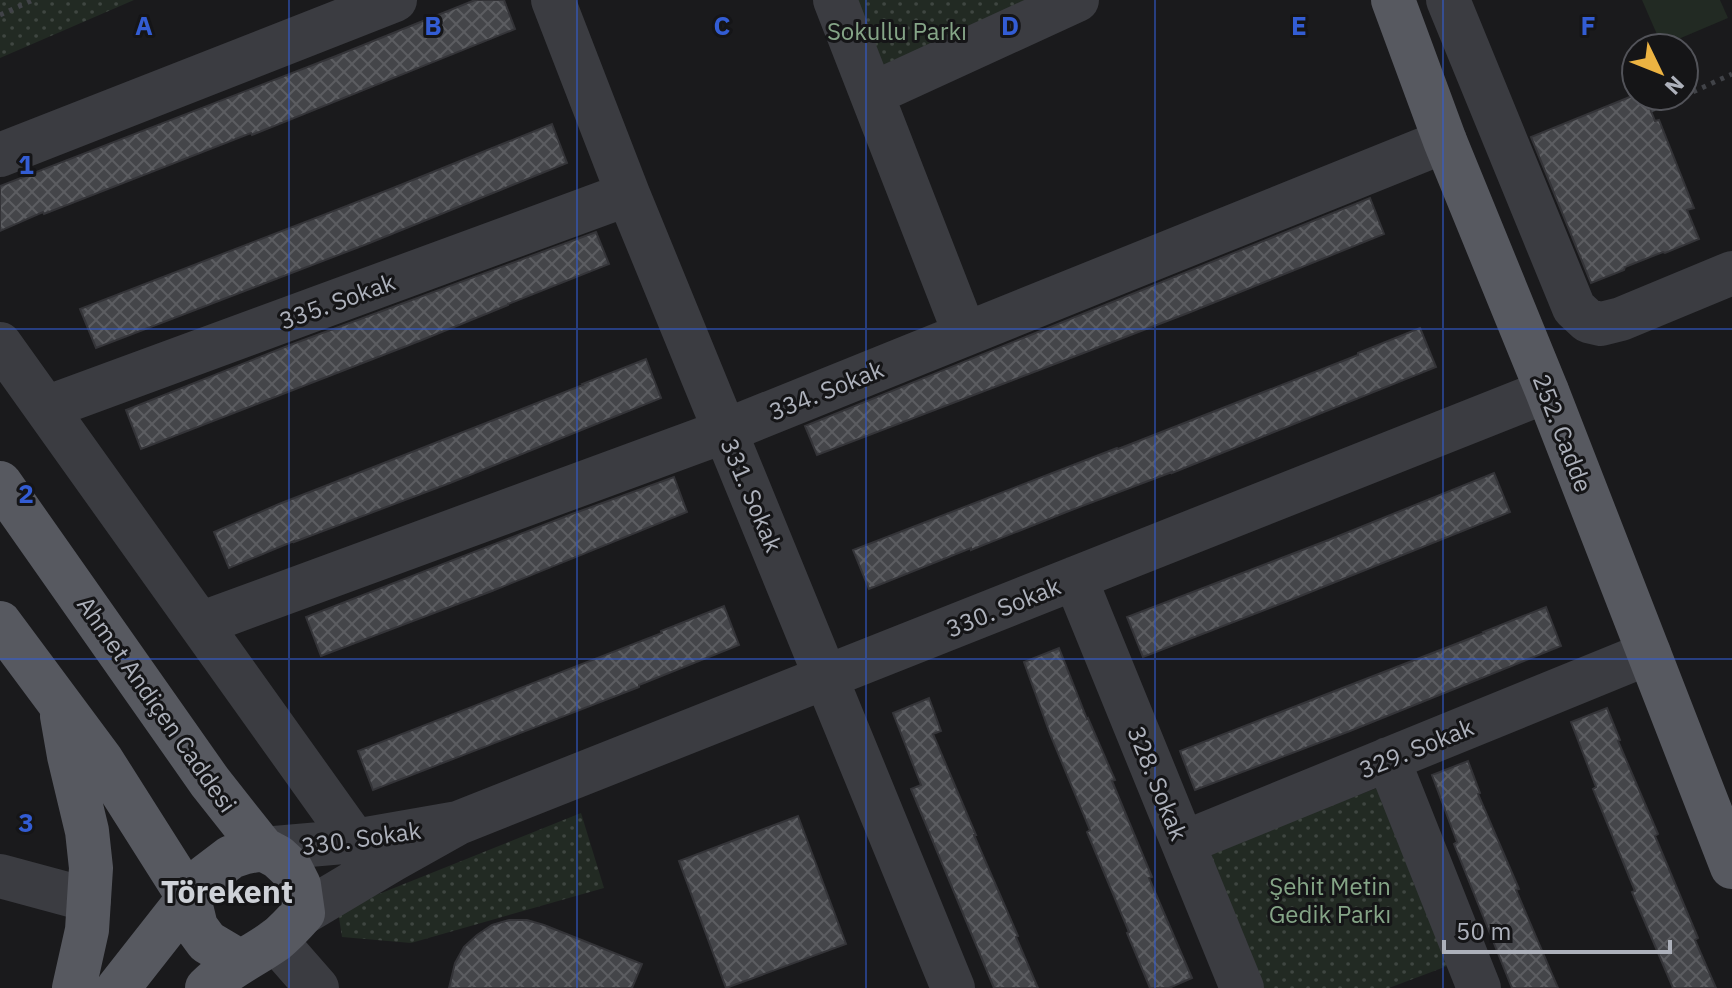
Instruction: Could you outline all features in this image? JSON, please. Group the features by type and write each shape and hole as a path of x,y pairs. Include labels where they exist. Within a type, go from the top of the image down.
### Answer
{"main road":[{"name":"252. Cadde","path":"1393,0 1445,141 1547,391 1732,867"},
{"name":"Ahmet Andiçen Caddesi","path":"0,483 210,782 263,849"},
{"path":"0,623 101,759 189,898 196,927 207,942 256,950 299,885 291,869 263,849 231,857 206,876 189,898 118,988"},
{"path":"60,706 87,831 91,868 87,930 74,988"}],"street":[{"path":"5,142 395,0"},
{"name":"331. Sokak","path":"553,0 628,194 953,988"},
{"path":"835,0 965,334"},
{"path":"872,94 1077,0"},
{"path":"1448,0 1574,308 1588,321 1601,324 1621,319 1732,273"},
{"name":"334. Sokak","path":"200,624 725,431 1445,141"},
{"name":"335. Sokak","path":"46,408 628,194"},
{"path":"0,344 355,841"},
{"name":"330. Sokak","path":"256,950 392,860 458,823 1547,391"},
{"name":"328. Sokak","path":"1075,578 1242,988"},
{"name":"329. Sokak","path":"1183,843 1649,653"},
{"path":"1388,759 1479,988"},
{"name":"330. Sokak","path":"263,849 355,841 458,823"},
{"path":"0,876 89,900"},
{"path":"256,950 317,988"}],"path":[{"path":"0,15 33,0"},
{"path":"1700,89 1732,74"}],"green space":[{"path":"0,0 134,0 0,58"},
{"name":"Sokullu Parkı","path":"851,0 1046,0 880,73"},
{"path":"1642,0 1720,0 1728,18 1695,32 1656,32"},
{"name":"Şehit Metin Gedik Parkı","path":"1382,786 1450,965 1389,988 1258,988 1207,853"},
{"path":"581,813 604,888 411,943 342,937 337,905 379,894"}],"building":[{"path":"475,0 504,0 515,29 252,135 43,212 0,231 0,186"},
{"path":"1620,101 1620,112 1651,112 1655,121 1659,120 1694,208 1687,210 1699,239 1591,283 1531,137"},
{"path":"552,124 567,163 96,348 80,309"},
{"path":"1370,198 1384,234 1188,313 817,455 805,426"},
{"path":"596,232 609,264 141,449 126,410 290,345"},
{"path":"1420,328 1436,367 1172,473 869,589 853,550 1118,449"},
{"path":"646,359 661,398 229,568 214,532"},
{"path":"1494,473 1510,512 1143,657 1127,617"},
{"path":"674,477 687,512 321,656 306,617"},
{"path":"724,606 739,645 373,790 358,751"},
{"path":"1546,607 1561,646 1195,790 1180,751"},
{"path":"1059,648 1115,780 1112,781 1152,877 1149,878 1192,978 1169,988 1150,988 1087,832 1090,830 1024,662"},
{"path":"929,698 941,731 933,734 1038,988 994,988 911,789 921,785 893,713"},
{"path":"1607,708 1716,988 1673,988 1632,892 1635,891 1593,789 1596,787 1571,722"},
{"path":"1468,761 1478,794 1519,889 1516,890 1558,988 1512,988 1454,844 1457,842 1432,775"},
{"path":"798,816 846,944 726,988 679,861"},
{"path":"509,920 527,920 544,925 642,964 632,988 449,988 455,963 464,947 492,925"}],"district":[{"name":"Törekent","path":"227,891"}]}
